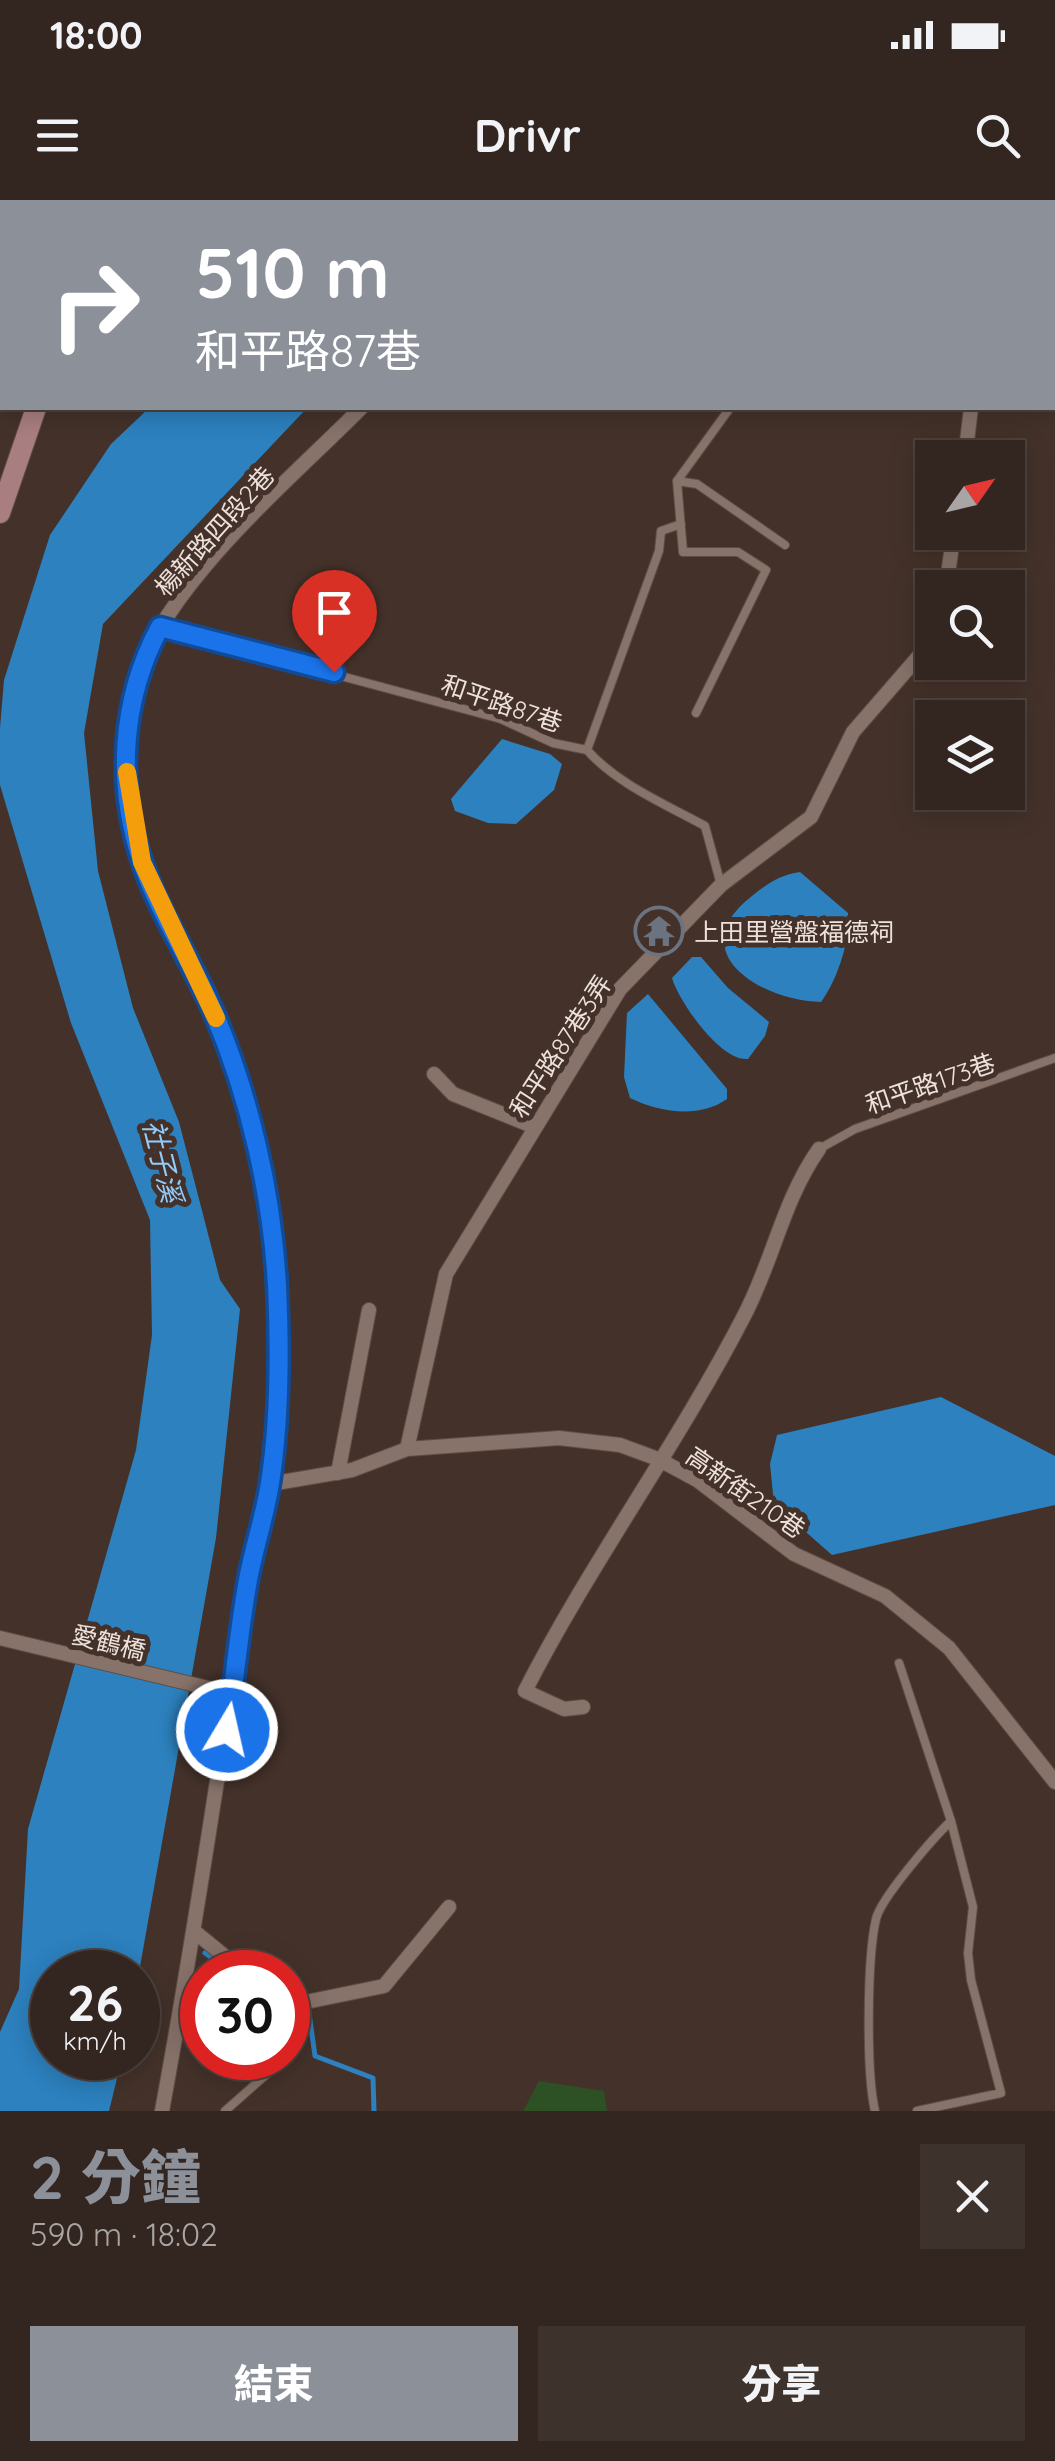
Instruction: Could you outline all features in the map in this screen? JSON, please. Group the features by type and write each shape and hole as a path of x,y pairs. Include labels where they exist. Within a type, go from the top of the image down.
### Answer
{"main road":[{"path":"0,513 35,410"}],"street":[{"name":"楊新路四段2巷","path":"162,2111 195,1932 248,1580 270,1484 278,1412 276,1284 265,1190 246,1103 220,1031 142,862 131,817 126,761 131,694 160,627 194,580 358,410"},
{"path":"967,440 971,410"},
{"name":"和平路87巷3弄","path":"407,1449 446,1274 620,989 722,885 811,817 853,732 915,661"},
{"path":"434,1074 453,1094 535,1127"},
{"path":"582,1707 564,1709 525,1691 564,1616 745,1314 802,1174 819,1149"},
{"path":"338,1473 369,1310"},
{"name":"高新街210巷","path":"270,1484 338,1473 407,1449 559,1438 620,1446 658,1460 698,1480 794,1554 885,1596 949,1648 1055,1782"},
{"name":"愛鶴橋","path":"0,1638 233,1694"},
{"path":"310,1997 384,1986 449,1907"},
{"path":"195,1932 217,1950"}],"lane":[{"path":"696,713 766,570 738,552 683,552 677,481 729,410"},
{"path":"677,481 697,484 785,545"},
{"name":"和平路87巷","path":"160,627 425,697 501,719 553,744 587,750 659,551 661,531 681,524"},
{"path":"587,750 614,777 642,788 670,809 705,826 722,885"},
{"name":"和平路173巷","path":"819,1149 855,1129 1055,1058"},
{"path":"899,1663 951,1822 972,1907 968,1953 971,1980 1002,2093 917,2111"},
{"path":"875,2111 868,2080 876,1916 931,1840 951,1822"},
{"path":"226,2111 260,2080"}],"green space":[{"path":"539,2081 604,2091 607,2111 523,2111"}],"water":[{"name":"社子溪","path":"147,410 305,410 103,624 84,733 98,871 133,1008 179,1122 220,1280 240,1309 216,1538 143,1950 30,1950 30,2080 117,2080 109,2111 0,2111 0,2032 19,1989 28,1829 136,1450 152,1335 150,1220 71,1023 0,785 4,680 50,535 111,444"},
{"path":"502,739 550,754 562,764 554,790 516,824 488,823 455,811 451,799"},
{"path":"800,872 848,913 842,959 821,1002 775,993 754,983 737,970 727,954 724,936 732,917 752,896 769,883"},
{"path":"692,957 701,957 728,988 769,1022 765,1036 748,1059 737,1057 714,1041 683,1001 672,978"},
{"path":"648,994 727,1089 727,1099 704,1109 679,1111 630,1098 624,1077 627,1013"},
{"path":"941,1397 1055,1456 1055,1505 832,1555 774,1504 770,1464 777,1435"}],"waterway":[{"path":"310,2020 315,2056 373,2078 374,2111"}],"slow traffic":[{"path":"127,772 131,817 142,862 216,1018"}],"place":[{"name":"上田里營盤福德祠","path":"659,931"}],"route":[{"path":"227,1730 248,1580 270,1484 278,1412 276,1284 265,1190 246,1103 214,1013 168,921 136,840 126,761 131,694 160,627 334,672"}]}
